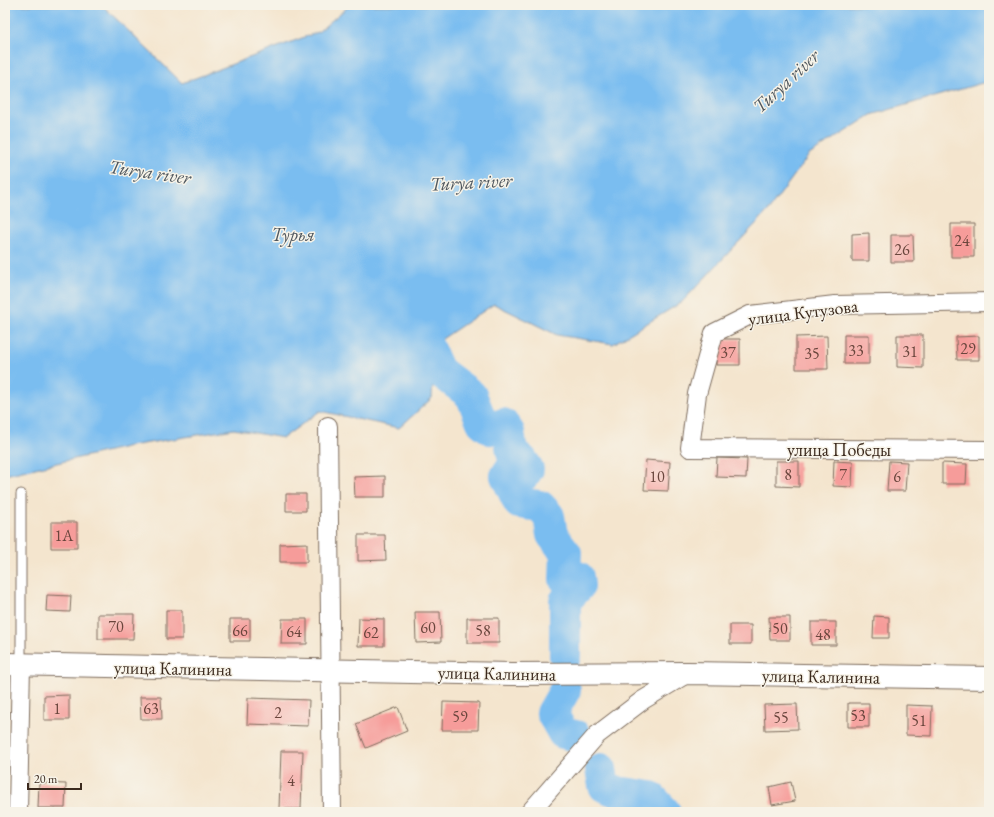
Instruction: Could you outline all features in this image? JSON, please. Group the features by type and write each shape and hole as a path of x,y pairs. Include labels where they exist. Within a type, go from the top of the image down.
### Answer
{"street":[{"name":"улица Кутузова","path":"690,448 697,394 714,333 750,315 835,305 989,302"},
{"path":"328,426 329,670 332,812"},
{"name":"улица Победы","path":"690,448 989,450"},
{"path":"13,664 18,812"},
{"name":"улица Калинина","path":"13,664 511,674 688,673 989,678"},
{"path":"530,812 597,735 643,700 688,673"}],"lane":[{"path":"13,664 21,494"}],"water":[{"name":"Турья","path":"5,5 102,5 182,83 318,32 350,5 989,5 989,81 871,115 809,155 768,211 682,302 613,344 557,335 494,304 436,343 432,398 399,428 320,411 283,438 234,429 130,446 5,475"}],"building":[{"path":"951,224 974,224 974,257 951,257"},
{"path":"869,233 869,261 852,261 852,234"},
{"path":"891,235 913,235 914,262 891,262"},
{"path":"844,335 869,335 869,364 844,364"},
{"path":"897,335 923,335 923,368 897,367"},
{"path":"827,336 828,369 796,369 796,337"},
{"path":"979,336 979,360 957,360 956,337"},
{"path":"716,339 740,339 740,365 716,365"},
{"path":"717,458 747,459 746,478 716,477"},
{"path":"646,460 670,462 668,491 644,490"},
{"path":"776,461 799,461 799,487 776,486"},
{"path":"834,461 853,462 852,487 833,486"},
{"path":"889,461 907,462 905,491 887,491"},
{"path":"942,463 967,464 966,484 942,484"},
{"path":"385,476 385,497 355,497 354,477"},
{"path":"286,494 306,494 306,511 286,511"},
{"path":"51,522 77,522 77,548 51,548"},
{"path":"358,535 385,535 386,560 358,561"},
{"path":"307,543 307,562 280,562 280,544"},
{"path":"47,595 71,596 70,612 46,611"},
{"path":"166,610 182,610 182,639 166,639"},
{"path":"415,612 440,612 441,642 416,643"},
{"path":"98,614 134,614 133,639 98,639"},
{"path":"874,616 889,617 889,638 873,638"},
{"path":"769,617 790,617 790,640 770,640"},
{"path":"359,618 384,619 384,646 358,646"},
{"path":"467,618 499,618 499,643 467,643"},
{"path":"230,619 250,619 250,641 230,641"},
{"path":"282,619 307,619 307,644 281,644"},
{"path":"811,622 836,622 836,645 811,645"},
{"path":"730,625 751,625 751,644 730,644"},
{"path":"69,695 69,720 44,720 44,696"},
{"path":"140,697 161,697 162,719 141,719"},
{"path":"248,698 309,700 308,726 247,724"},
{"path":"443,702 479,703 478,730 442,730"},
{"path":"848,703 869,703 869,727 848,727"},
{"path":"797,704 798,729 765,730 764,705"},
{"path":"906,705 932,706 931,736 906,735"},
{"path":"398,707 407,731 366,748 356,724"},
{"path":"281,751 303,751 301,809 279,809"},
{"path":"791,782 795,801 772,805 769,787"},
{"path":"39,783 66,784 65,808 38,808"}],"waterway":[{"path":"417,323 439,371 471,395 482,422 491,429 503,424 509,432 512,452 522,460 528,469 524,475 509,471 506,476 519,503 540,506 549,516 552,535 566,553 565,579 578,577 579,586 565,601 565,656"},
{"path":"565,690 552,713 563,733 576,736"},
{"path":"601,769 604,786 618,792 651,797 665,812"}],"water label":[{"name":"Turya river","path":"786,81"},
{"name":"Turya river","path":"150,172"},
{"name":"Turya river","path":"471,182"}]}
